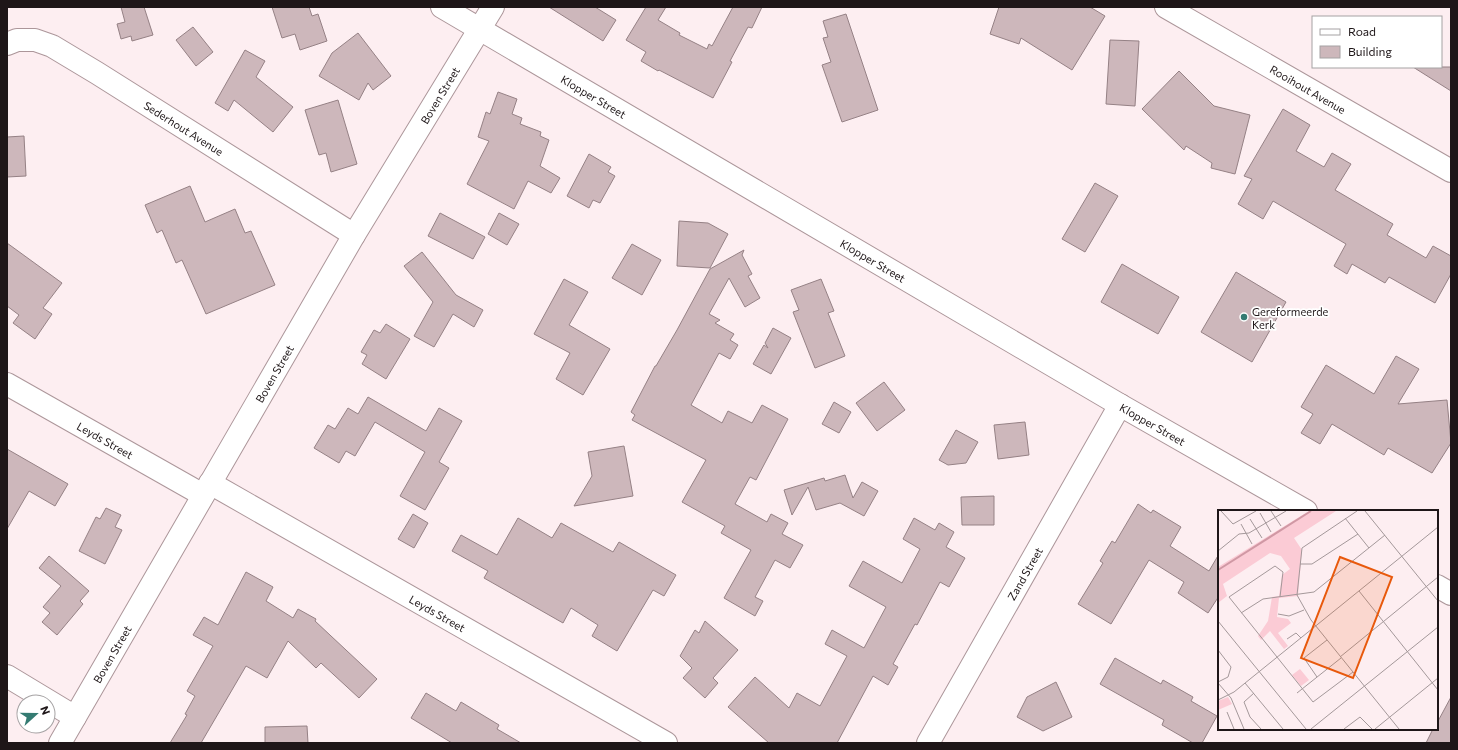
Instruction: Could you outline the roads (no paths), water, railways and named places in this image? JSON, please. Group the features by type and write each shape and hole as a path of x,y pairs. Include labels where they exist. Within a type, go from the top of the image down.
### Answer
{"street":[{"name":"Klopper Street","path":"442,7 1120,405 1304,510"},
{"name":"Boven Street","path":"60,743 354,235 493,7"},
{"name":"Rooihout Avenue","path":"1166,7 1451,171"},
{"name":"Sederhout Avenue","path":"7,44 17,40 35,40 52,46 354,235"},
{"name":"Leyds Street","path":"7,384 207,489 666,743"},
{"name":"Zand Street","path":"928,743 1120,405"},
{"path":"1438,587 1451,594"},
{"path":"7,676 75,717"}],"place":[{"name":"Gereformeerde Kerk","path":"1244,317"}]}
